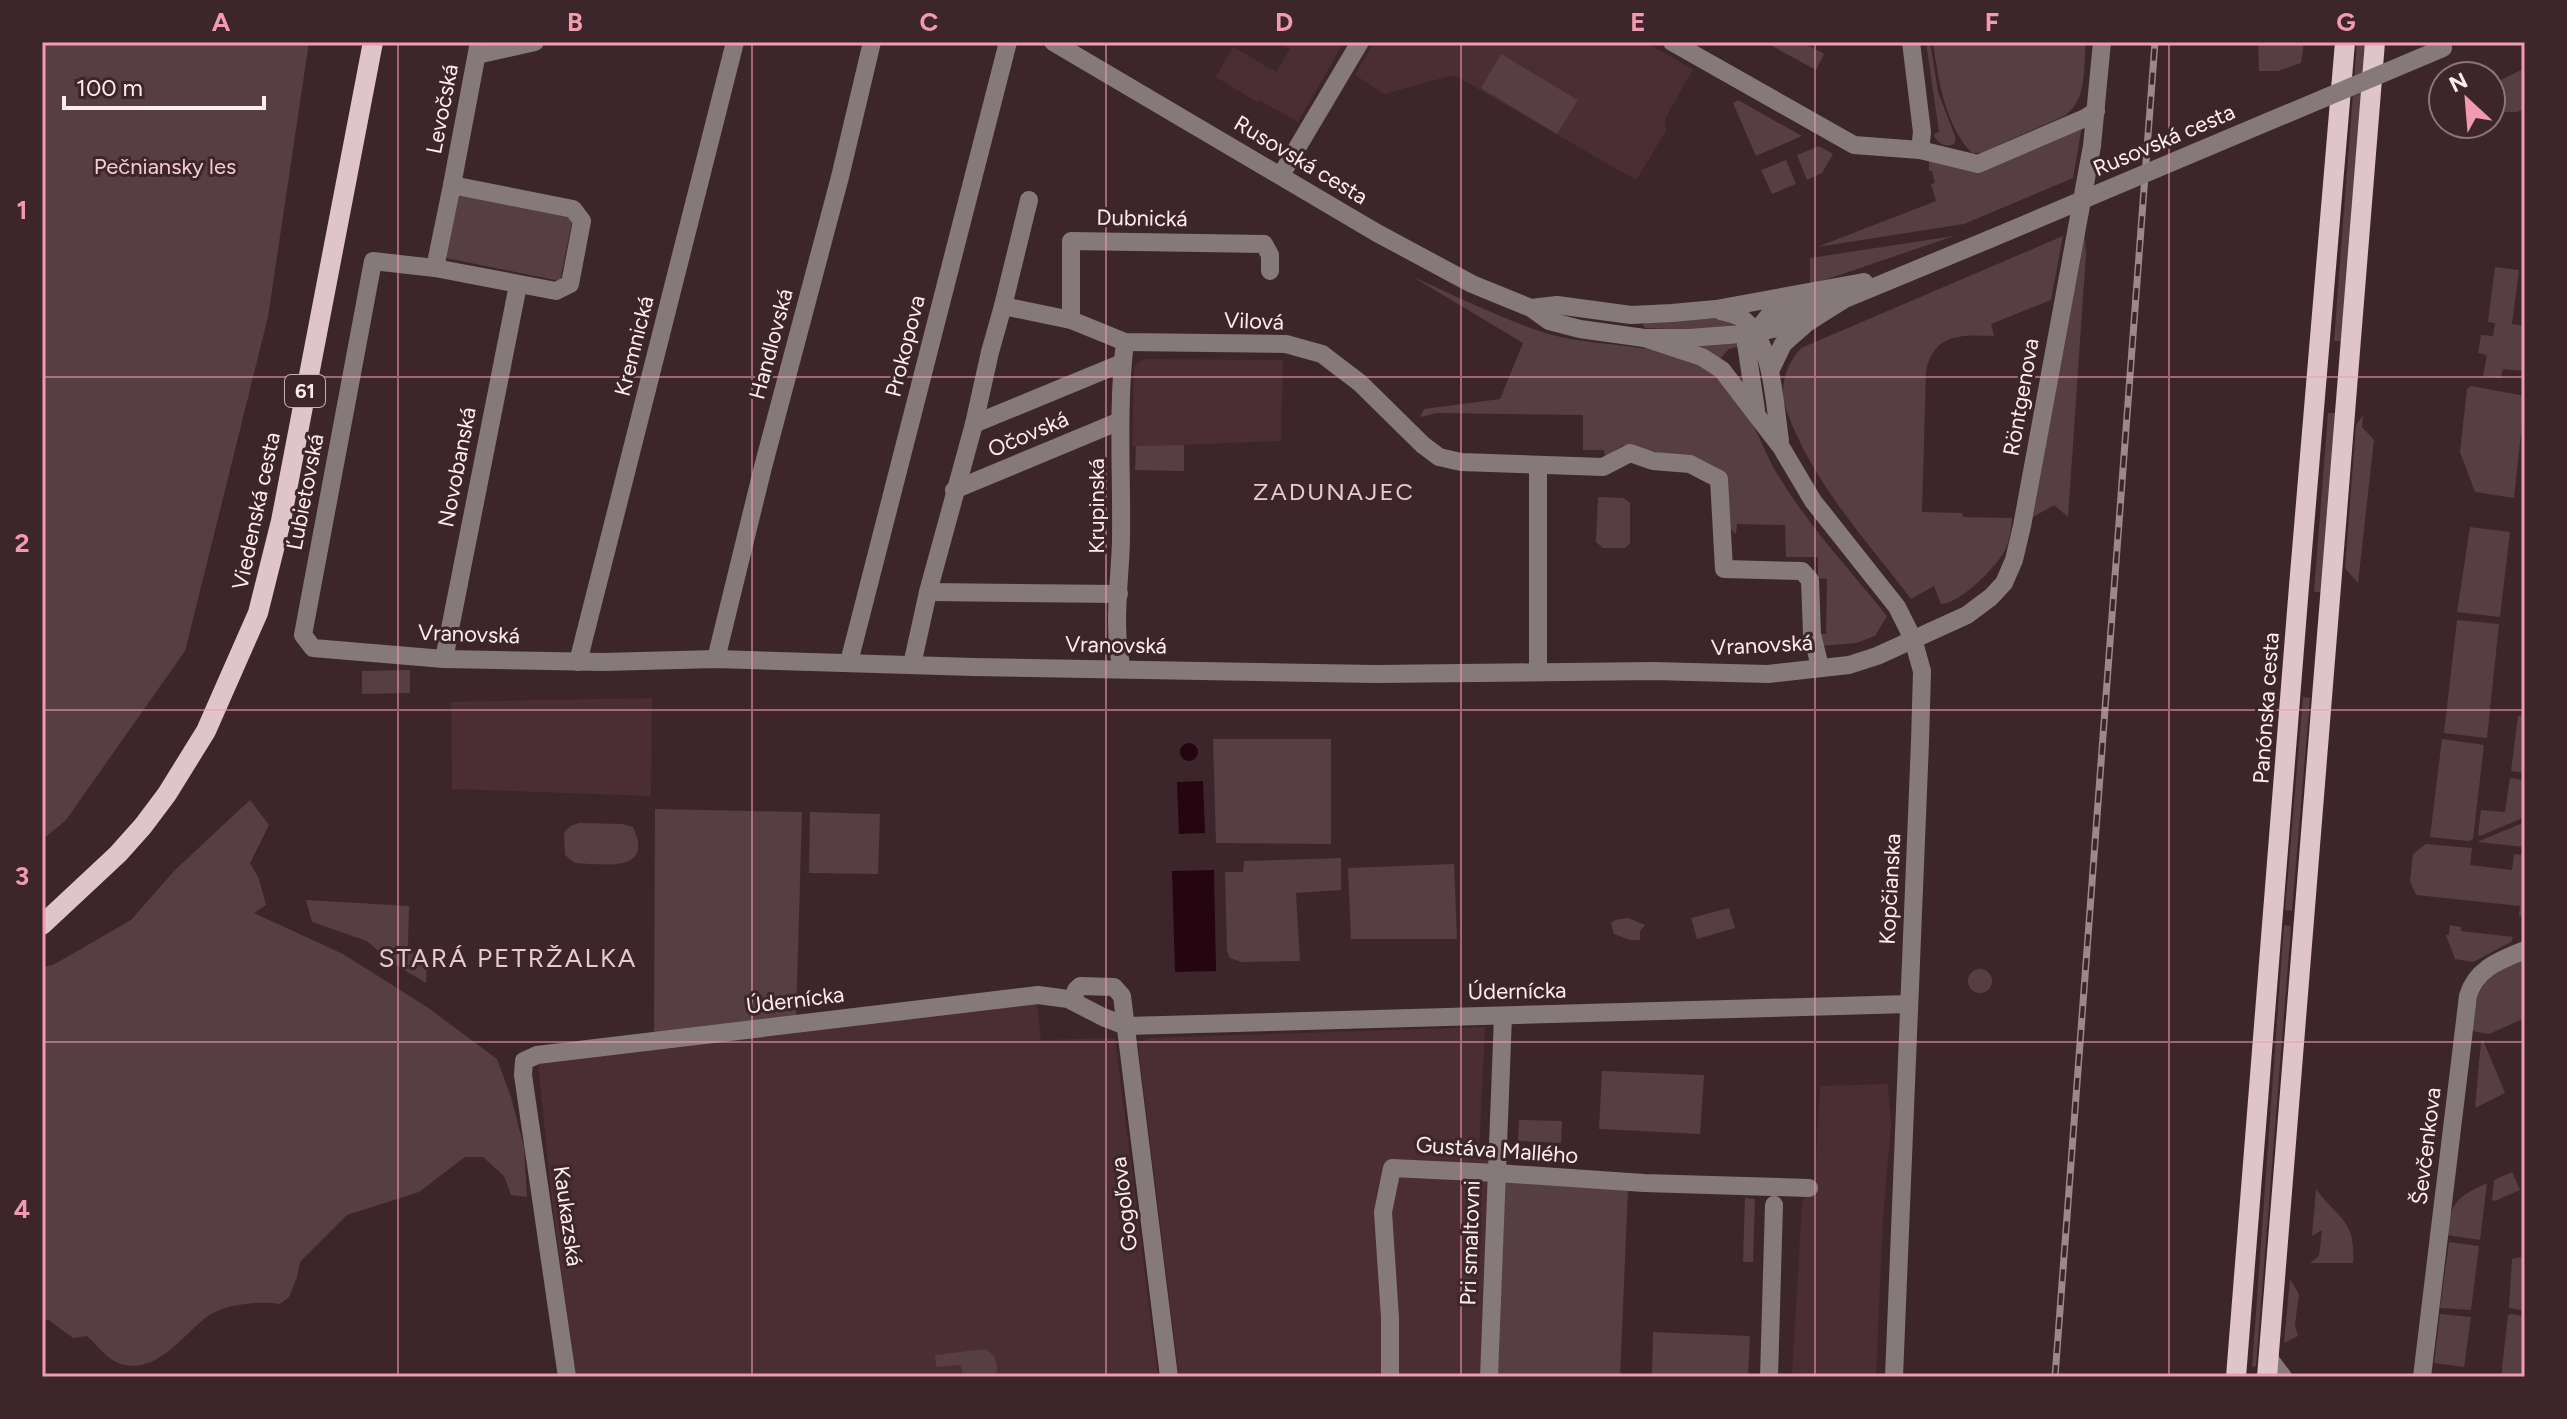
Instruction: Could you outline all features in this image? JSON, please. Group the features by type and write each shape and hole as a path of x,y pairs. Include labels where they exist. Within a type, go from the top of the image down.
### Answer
{"main road":[{"name":"Viedenská cesta","path":"42,925 118,854 167,794 206,731 258,613 281,521 373,42"},
{"name":"Panónska cesta","path":"2239,1375 2299,586 2345,42"},
{"path":"2268,1367 2375,42"}],"street":[{"path":"478,48 535,42"},
{"name":"Kremnická","path":"578,662 735,42"},
{"name":"Handlovská","path":"716,659 872,42"},
{"name":"Prokopova","path":"849,662 1008,42"},
{"name":"Rusovská cesta","path":"1053,42 1377,233 1458,277 1531,308 1549,321 1580,329 1644,338 1754,333 1810,321 1845,299 2452,44"},
{"path":"1281,175 1360,42"},
{"path":"1672,42 1854,145 1920,150 1972,163 1985,163 2096,111"},
{"path":"1911,42 1922,132 1920,150"},
{"name":"Röntgenova","path":"1913,639 1967,615 1987,601 2004,583 2014,560 2092,146 2102,42"},
{"name":"Levočská","path":"435,268 478,48"},
{"path":"435,268 556,291 570,284 582,221 573,209 452,185"},
{"name":"Očovská","path":"912,665 1029,200"},
{"name":"Dubnická","path":"1071,320 1071,241 1264,244 1270,255 1270,271"},
{"name":"Ľubietovská","path":"313,648 303,635 373,261 435,268"},
{"name":"Rusovská cesta","path":"1531,308 1557,305 1631,315 1716,309 1903,275"},
{"name":"Novobanská","path":"444,659 518,285"},
{"path":"1716,309 1743,318 1754,333 1770,314 1845,299"},
{"name":"Vilová","path":"1003,306 1071,320 1125,342 1286,344 1322,354 1360,383 1439,457 1461,462 1603,467 1630,453 1653,461 1690,464 1719,479 1724,569 1802,571 1810,580 1812,634 1820,667"},
{"path":"1771,369 1783,344 1810,321"},
{"name":"Kopčianska","path":"1757,413 1746,344 1754,333 1771,369 1781,447"},
{"name":"Kopčianska","path":"1644,338 1702,357 1722,370 1781,447 1813,501 1897,607 1913,639 1922,671 1894,1377"},
{"name":"Krupinská","path":"1122,669 1117,651 1120,421 1125,342"},
{"name":"Očovská","path":"974,424 1122,363"},
{"name":"Očovská","path":"954,490 1120,421"},
{"path":"1538,466 1538,672"},
{"path":"928,592 1119,594"},
{"name":"Vranovská","path":"313,648 444,659 578,662 716,659 1391,674 1653,671 1768,674 1849,665 1913,639"},
{"name":"Ševčenkova","path":"2422,1377 2470,991 2483,970 2525,950"},
{"path":"1073,1001 1080,986 1114,987 1122,996 1126,1026"},
{"name":"Údernícka","path":"524,1061 537,1055 1038,995 1073,1001 1126,1026 1909,1004"},
{"name":"Pri smaltovni","path":"1489,1377 1503,1016"},
{"name":"Gogoľova","path":"1126,1026 1169,1377"},
{"name":"Kaukazská","path":"524,1061 523,1075 567,1377"},
{"name":"Gustáva Mallého","path":"1390,1377 1390,1318 1383,1212 1392,1168 1619,1182 1809,1188"},
{"path":"1769,1377 1774,1205"},
{"path":"2268,1367 2283,1377"}],"shaded area":[{"path":"1278,42 1344,42 1298,122 1216,77 1233,47 1276,72 1290,49"},
{"path":"1374,42 1645,42 1693,69 1665,119 1666,131 1636,180 1454,75 1384,94 1355,75"},
{"path":"1143,359 1283,360 1281,441 1132,447 1134,366"},
{"path":"652,698 651,796 452,789 451,702"},
{"path":"1189,743 1198,752 1189,761 1180,752"},
{"path":"1203,781 1205,833 1179,834 1177,782"},
{"path":"1214,870 1216,971 1175,972 1172,871"},
{"path":"1037,1002 1041,1040 1115,1038 1158,1377 575,1377 538,1062"},
{"path":"1485,1027 1479,1158 1518,1170 1628,1187 1620,1377 1179,1377 1138,1044 1148,1038"},
{"path":"1888,1084 1891,1125 1883,1219 1876,1377 1792,1377 1802,1202 1815,1184 1820,1086"}],"green space":[{"name":"Pečniansky les","path":"42,42 309,42 268,317 185,651 66,820 42,840"},
{"path":"1765,42 1802,42 1824,54 1816,70"},
{"path":"1926,42 1930,42 1938,92 1956,139 1951,145 1941,144 1934,134 1939,132"},
{"path":"1933,42 2086,42 2081,92 2072,109 2064,116 1981,153 1972,153 1949,116 1940,86"},
{"path":"2258,42 2304,42 2301,63 2278,71 2259,71"},
{"path":"2357,42 2366,42 2343,341 2334,341"},
{"path":"1501,54 1578,100 1557,134 1481,88"},
{"path":"2525,68 2525,109 2507,112 2507,77"},
{"path":"1738,100 1802,136 1756,156 1733,103"},
{"path":"2082,126 2073,178 1964,224 1817,247 1936,201 1929,160 1977,168"},
{"path":"1819,146 1833,154 1822,173 1807,180 1797,155"},
{"path":"1786,160 1796,184 1772,194 1761,170"},
{"path":"459,194 573,217 560,281 446,258"},
{"path":"2084,230 2086,254 2068,517 2054,505 2033,517"},
{"path":"1954,236 1810,285 1810,258"},
{"path":"2063,236 2051,300 1991,324 1994,336 1951,339 1936,349 1930,359 1926,371 1922,512 2012,518 2008,542 2001,557 1967,591 1941,604 1934,586 1911,599 1847,517 1804,451 1784,401 1783,386 1788,368 1801,348"},
{"path":"2495,267 2519,270 2512,324 2525,326 2524,371 2503,369 2501,378 2483,376 2487,355 2478,353 2481,335 2493,336 2495,323 2488,322"},
{"path":"1413,277 1542,332 1685,358 1726,382 1740,400 1788,491 1887,616 1875,636 1856,643 1820,646 1816,634 1826,634 1827,579 1818,578 1818,557 1786,557 1785,525 1737,524 1736,534 1729,528 1728,490 1680,457 1623,445 1605,457 1604,450 1583,450 1583,415 1437,413 1420,417 1424,409 1500,399 1523,343"},
{"path":"1721,318 1737,325 1694,330 1645,328 1643,325 1644,323"},
{"path":"1741,343 1741,346 1729,349 1719,360 1695,347"},
{"path":"2471,386 2525,396 2514,498 2475,492 2460,452 2467,389"},
{"path":"2328,413 2337,413 2321,592 2314,592"},
{"path":"2363,415 2362,427 2374,440 2358,583 2345,568 2356,425"},
{"path":"1184,445 1184,471 1135,470 1136,446"},
{"path":"1598,497 1624,498 1630,503 1630,543 1625,548 1603,548 1596,542"},
{"path":"2470,527 2510,532 2500,617 2457,612"},
{"path":"2457,620 2499,624 2487,738 2444,733"},
{"path":"410,670 410,693 362,694 362,671"},
{"path":"2303,697 2310,698 2292,911 2285,910"},
{"path":"2518,716 2525,717 2525,773 2511,771"},
{"path":"1213,739 1331,739 1331,844 1216,843"},
{"path":"2442,739 2484,745 2473,839 2468,841 2430,837"},
{"path":"2510,778 2525,780 2525,817 2480,836 2481,810 2505,812"},
{"path":"250,800 269,825 250,863 259,879 266,905 254,913 343,954 427,1007 497,1059 524,1147 527,1197 511,1195 504,1176 483,1157 465,1157 419,1192 347,1215 300,1262 289,1297 280,1304 243,1304 224,1308 208,1316 166,1353 142,1365 128,1366 111,1359 87,1336 73,1338 49,1320 42,1321 42,967 53,965 131,920 175,870"},
{"path":"655,809 802,812 796,1018 654,1035"},
{"path":"810,812 880,814 878,874 809,873"},
{"path":"2525,822 2525,847 2477,842"},
{"path":"579,823 633,827 638,842 637,853 623,863 575,863 565,855 564,833 570,826"},
{"path":"2426,844 2472,848 2470,865 2512,870 2514,854 2525,855 2525,917 2519,916 2520,906 2416,895 2410,881 2413,854"},
{"path":"1341,858 1341,890 1296,893 1300,961 1242,962 1230,958 1227,951 1225,872 1243,872 1244,861"},
{"path":"1454,864 1457,939 1351,939 1348,868"},
{"path":"306,900 409,906 408,948 427,962 426,983 391,962 367,941 312,922"},
{"path":"1729,908 1735,928 1697,939 1691,918"},
{"path":"1628,918 1645,925 1640,931 1640,940 1614,934 1611,923"},
{"path":"2284,925 2291,926 2256,1366 2252,1367"},
{"path":"2450,925 2461,927 2461,931 2513,937 2511,942 2473,962 2455,959 2446,935 2449,935"},
{"path":"2519,960 2525,960 2525,1018 2489,1034 2472,1031 2482,987 2495,974"},
{"path":"1980,969 1989,972 1992,981 1989,990 1980,993 1971,990 1968,981 1971,972"},
{"path":"2481,1041 2505,1093 2475,1108"},
{"path":"1602,1071 1704,1075 1700,1134 1599,1129"},
{"path":"1519,1120 1562,1121 1561,1143 1518,1141"},
{"path":"2512,1172 2520,1190 2492,1200 2494,1180"},
{"path":"1499,1181 1628,1187 1620,1377 1489,1377"},
{"path":"2487,1183 2480,1240 2447,1235 2457,1202"},
{"path":"2316,1189 2349,1229 2353,1263 2310,1263 2319,1256 2322,1230 2312,1236"},
{"path":"1745,1198 1755,1199 1753,1262 1743,1262"},
{"path":"2449,1242 2479,1246 2471,1310 2440,1308"},
{"path":"2525,1256 2525,1311 2509,1308 2512,1259"},
{"path":"2290,1279 2299,1294 2295,1325 2298,1336 2284,1343"},
{"path":"2440,1314 2471,1317 2464,1367 2434,1363"},
{"path":"2508,1315 2525,1316 2525,1377 2501,1377"},
{"path":"1653,1332 1750,1336 1748,1377 1652,1377"},
{"path":"985,1349 996,1360 996,1377 963,1377 961,1365 936,1367 935,1355"}],"railway":[{"path":"2055,1377 2155,42"}],"district":[{"name":"ZADUNAJEC","path":"1334,491"},
{"name":"STARÁ PETRŽALKA","path":"508,958"}]}
